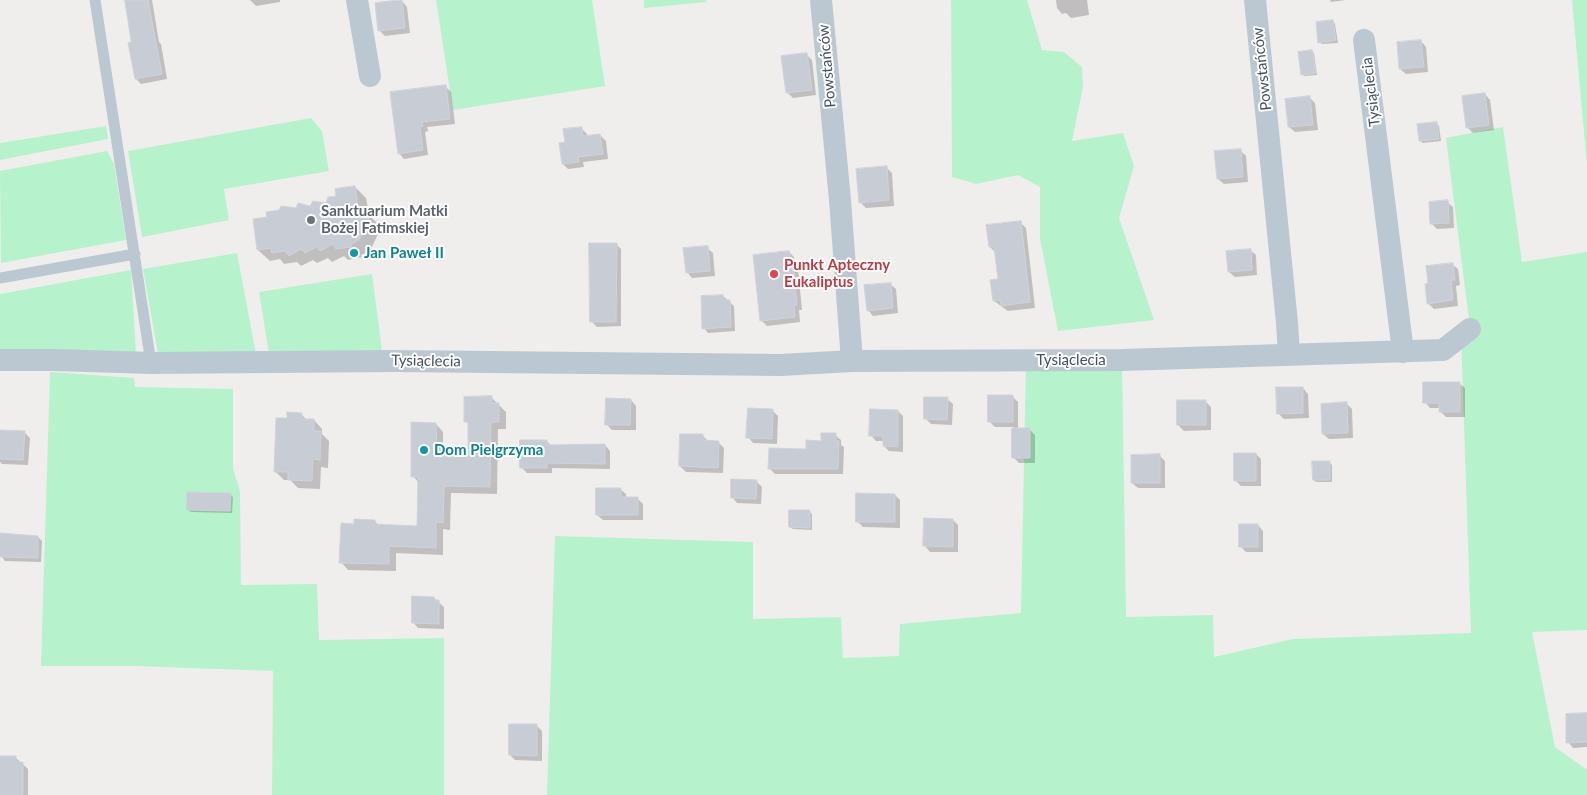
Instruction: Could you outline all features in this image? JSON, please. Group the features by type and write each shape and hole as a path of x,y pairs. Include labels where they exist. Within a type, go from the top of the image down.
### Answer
{"street":[{"path":"357,0 370,76"},
{"name":"Powstańców","path":"821,0 840,200 852,361"},
{"name":"Powstańców","path":"1255,0 1289,355"},
{"name":"Tysiąclecia","path":"1364,40 1403,352"},
{"name":"Tysiąclecia","path":"0,360 94,360 151,363 393,361 781,365 852,361 1122,360 1443,350 1470,329"}],"lane":[{"path":"95,0 151,363"},
{"path":"0,278 135,254"}],"green space":[{"path":"436,0 592,0 605,86 453,110"},
{"path":"644,0 706,0 707,2 644,8"},
{"path":"951,0 1027,0 1042,50 1064,52 1082,67 1083,87 1072,141 1123,133 1134,166 1119,218 1154,320 1058,331 1040,239 1040,187 1018,175 976,184 952,177"},
{"path":"1572,0 1587,0 1587,165"},
{"path":"311,118 322,131 329,171 224,189 229,220 142,237 128,151"},
{"path":"106,126 108,139 0,160 0,143"},
{"path":"1503,127 1522,262 1587,252 1587,630 1532,632 1555,747 1587,770 1587,795 547,795 555,536 753,542 753,619 841,617 843,658 899,656 900,624 1021,613 1026,360 1122,360 1126,617 1213,615 1214,657 1293,639 1471,633 1461,335 1470,328 1446,138"},
{"path":"107,151 114,164 126,240 1,263 0,171"},
{"path":"237,253 256,354 158,354 143,269"},
{"path":"131,270 136,354 0,354 0,294"},
{"path":"372,274 382,351 269,354 259,292"},
{"path":"50,372 134,378 135,387 233,389 233,469 240,491 241,585 317,584 319,640 444,638 444,795 272,795 273,671 135,666 41,666"}],"building":[{"path":"125,0 148,0 162,74 135,79 128,43 131,42"},
{"path":"402,0 405,28 378,31 375,3"},
{"path":"1333,20 1336,40 1318,43 1316,22"},
{"path":"1421,40 1424,67 1399,69 1397,42"},
{"path":"1312,50 1316,73 1301,75 1298,52"},
{"path":"807,53 812,90 786,93 781,56"},
{"path":"446,85 450,119 422,122 423,126 420,127 423,150 398,154 390,92"},
{"path":"1485,93 1489,125 1466,128 1462,96"},
{"path":"1310,96 1313,125 1288,127 1285,99"},
{"path":"1437,122 1439,139 1419,141 1417,124"},
{"path":"582,127 583,136 600,134 603,154 578,157 579,162 562,164 559,143 565,142 563,129"},
{"path":"1241,149 1243,177 1217,179 1214,151"},
{"path":"887,166 889,200 859,203 856,169"},
{"name":"Sanktuarium Matki Bożej Fatimskiej","path":"355,186 358,207 366,211 369,218 359,240 351,244 351,247 336,249 333,244 320,251 317,247 305,253 301,249 289,256 285,251 272,253 271,248 257,250 253,219 267,217 266,212 279,210 281,206 296,208 298,203 310,206 313,201 326,203 328,197 336,196 335,189"},
{"path":"1448,200 1449,223 1430,224 1429,202"},
{"path":"1021,221 1030,302 1001,306 1000,300 993,301 990,280 998,279 994,247 989,247 986,225"},
{"path":"589,243 617,243 616,322 590,322"},
{"path":"708,246 710,271 686,273 683,248"},
{"path":"1251,249 1252,270 1228,272 1226,251"},
{"path":"789,251 791,262 793,262 797,305 794,305 795,317 760,321 753,255"},
{"path":"1453,263 1455,280 1451,280 1453,300 1427,304 1425,284 1428,283 1426,266"},
{"path":"891,283 893,308 867,311 864,285"},
{"path":"723,295 723,300 730,300 731,327 702,329 701,296"},
{"path":"1423,382 1460,382 1460,412 1439,412 1439,403 1423,403"},
{"path":"1276,387 1303,387 1303,413 1277,414"},
{"path":"988,395 1013,395 1013,422 988,422"},
{"path":"492,396 492,403 499,403 499,422 491,422 490,487 444,486 443,523 436,522 436,548 389,546 389,564 339,563 341,523 354,524 354,519 375,520 375,524 417,526 418,477 411,477 411,422 436,423 437,456 468,456 468,422 464,422 464,397"},
{"path":"924,397 948,397 947,420 924,419"},
{"path":"606,398 631,399 630,425 605,425"},
{"path":"1177,400 1206,400 1206,425 1177,425"},
{"path":"1347,402 1348,433 1322,434 1321,404"},
{"path":"748,408 773,409 772,439 746,438"},
{"path":"870,409 898,410 898,447 883,446 883,436 869,436"},
{"path":"287,412 302,413 302,419 314,419 314,431 321,431 320,460 313,459 312,481 288,480 288,472 274,472 276,418 287,418"},
{"path":"1012,428 1030,428 1030,458 1012,458"},
{"path":"0,430 25,431 23,460 0,459"},
{"path":"821,433 836,433 836,441 839,441 838,469 768,469 769,448 806,449 806,440 821,441"},
{"path":"680,434 703,434 703,440 719,441 718,468 679,466"},
{"path":"520,440 547,440 547,445 605,444 605,464 547,463 547,468 520,468"},
{"path":"1234,453 1256,453 1256,481 1234,481"},
{"path":"1160,454 1160,483 1131,483 1131,455"},
{"path":"1312,461 1330,461 1330,480 1313,480"},
{"path":"731,479 757,480 756,499 731,498"},
{"path":"596,488 621,488 621,497 638,497 638,515 596,515"},
{"path":"187,492 231,493 230,511 187,510"},
{"path":"856,493 895,494 895,522 856,522"},
{"path":"789,510 810,510 810,528 789,527"},
{"path":"924,518 953,519 953,547 923,546"},
{"path":"1239,524 1258,524 1258,547 1239,547"},
{"path":"0,533 38,536 38,558 0,557"},
{"path":"412,596 434,597 434,600 439,600 439,624 412,623"},
{"path":"1587,713 1587,742 1566,743 1566,714"},
{"path":"509,724 537,724 537,756 509,755"},
{"path":"0,756 16,756 16,762 23,762 23,795 0,795"}],"place":[{"name":"Sanktuarium Matki Bożej Fatimskiej","path":"311,220"},
{"name":"Jan Paweł II","path":"354,253"},
{"name":"Punkt Apteczny Eukaliptus","path":"774,274"},
{"name":"Dom Pielgrzyma","path":"424,450"}]}
